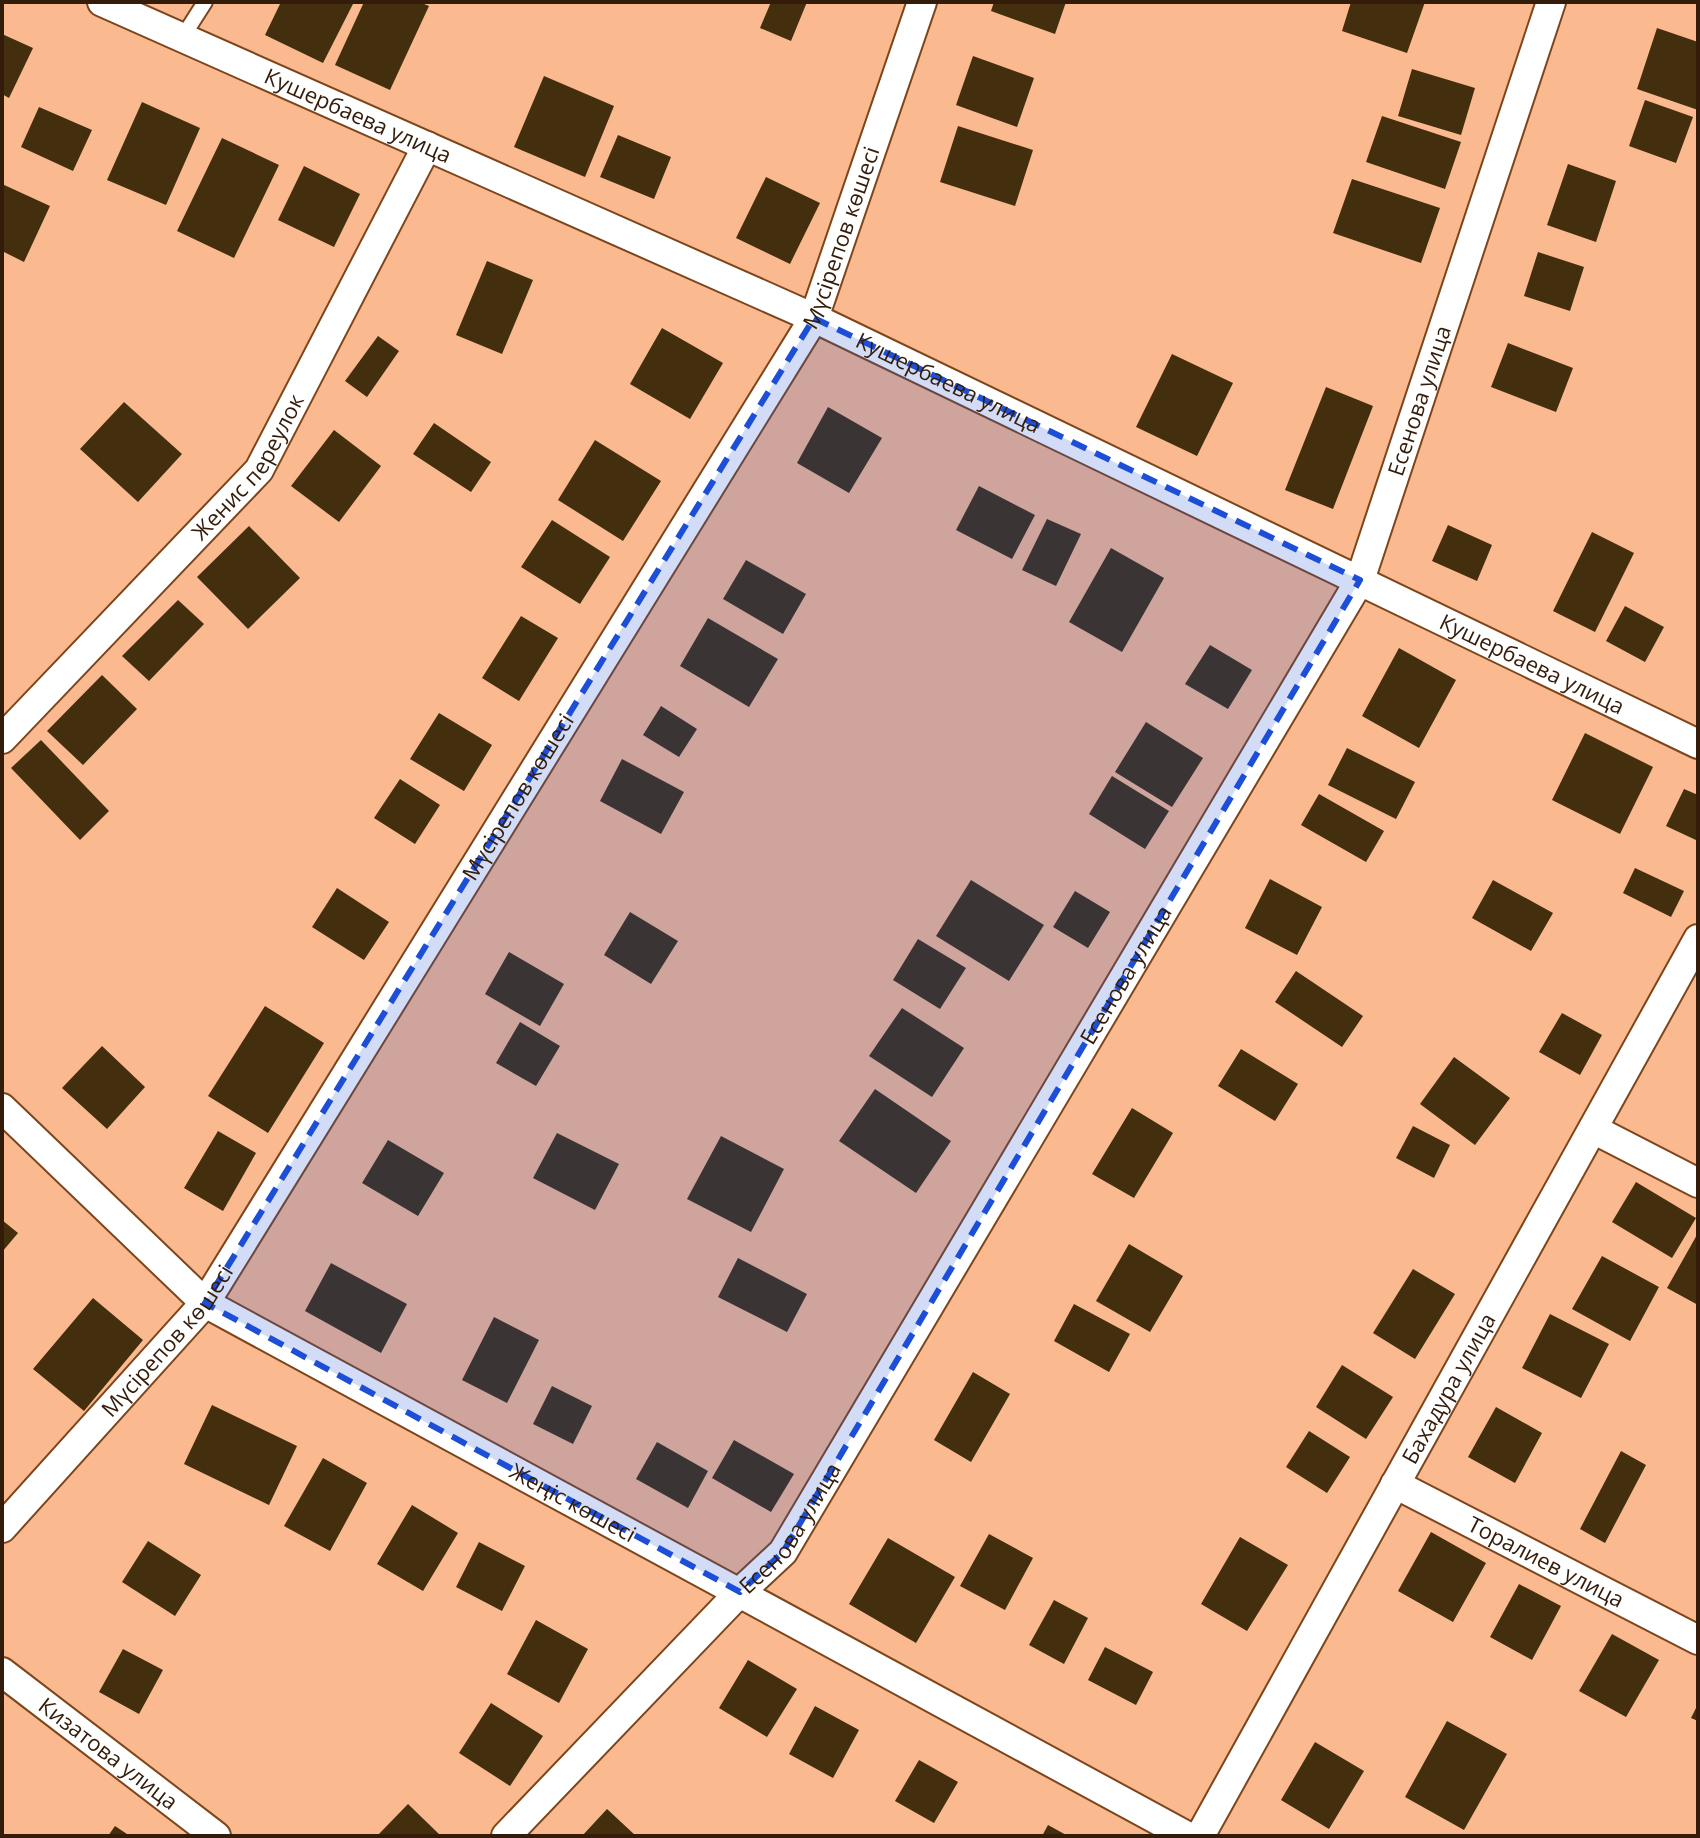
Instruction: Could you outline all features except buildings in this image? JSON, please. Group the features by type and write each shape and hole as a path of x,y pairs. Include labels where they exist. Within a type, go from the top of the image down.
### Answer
{"street":[{"name":"Кушербаева улица","path":"102,2 814,318 1698,744"},
{"name":"Мүсірепов көшесі","path":"2,1528 205,1303 814,318 922,2"},
{"name":"Есенова улица","path":"506,1836 740,1592 783,1552 1360,580 1551,2"},
{"name":"Женис переулок","path":"2,739 259,470 427,146"},
{"name":"Бахадура улица","path":"1200,1836 1698,939"},
{"name":"Жеңіс көшесі","path":"2,1108 205,1303 1187,1836"},
{"path":"1593,1129 1698,1183"},
{"name":"Торалиев улица","path":"1395,1484 1698,1640"},
{"name":"Кизатова улица","path":"2,1672 216,1836"}],"lane":[{"path":"182,38 205,2"}],"highlighted area":[{"path":"814,318 1360,580 783,1552 740,1592 205,1303"}]}
